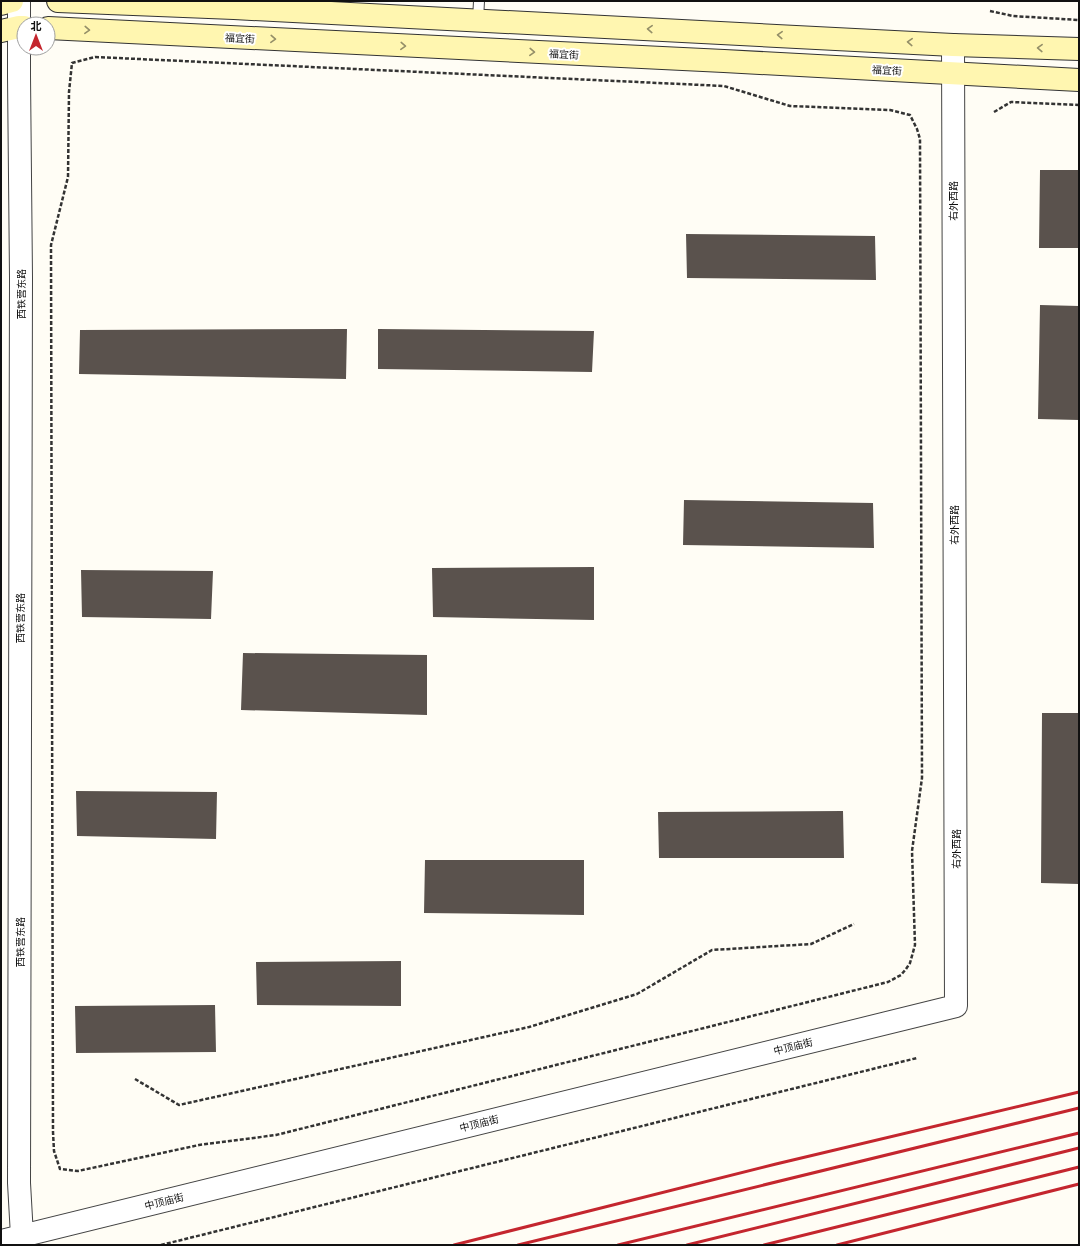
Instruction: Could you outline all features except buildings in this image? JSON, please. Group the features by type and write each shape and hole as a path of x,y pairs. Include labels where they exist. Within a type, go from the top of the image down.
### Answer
{"main road":[{"path":"1,4 12,1"},
{"path":"58,1 478,11 953,45 1079,49"},
{"name":"福宜街","path":"56,28 1079,80"}],"street":[{"name":"西铁营东路","path":"19,1 15,28 21,278 19,1183 22,1236"},
{"name":"右外西路","path":"953,45 956,1006"},
{"name":"中顶庙街","path":"1,1241 956,1006"}],"path":[{"path":"990,11 1013,16 1079,20"},
{"path":"95,57 724,86 790,106 890,110 910,115 920,139 922,778 912,851 915,946 910,963 901,975 888,982 276,1134 199,1145 78,1171 60,1168 54,1151 53,1132 51,245 68,177 72,63 95,57"},
{"path":"994,112 1011,102 1079,105"},
{"path":"135,1079 179,1105 529,1026 637,994 712,950 811,944 854,924"},
{"path":"161,1245 917,1058"}],"railway":[{"path":"454,1245 776,1164 1079,1092"},
{"path":"518,1245 1079,1108"},
{"path":"618,1245 1079,1133"},
{"path":"687,1245 1079,1148"},
{"path":"764,1245 1079,1167"},
{"path":"837,1245 1079,1184"}]}
